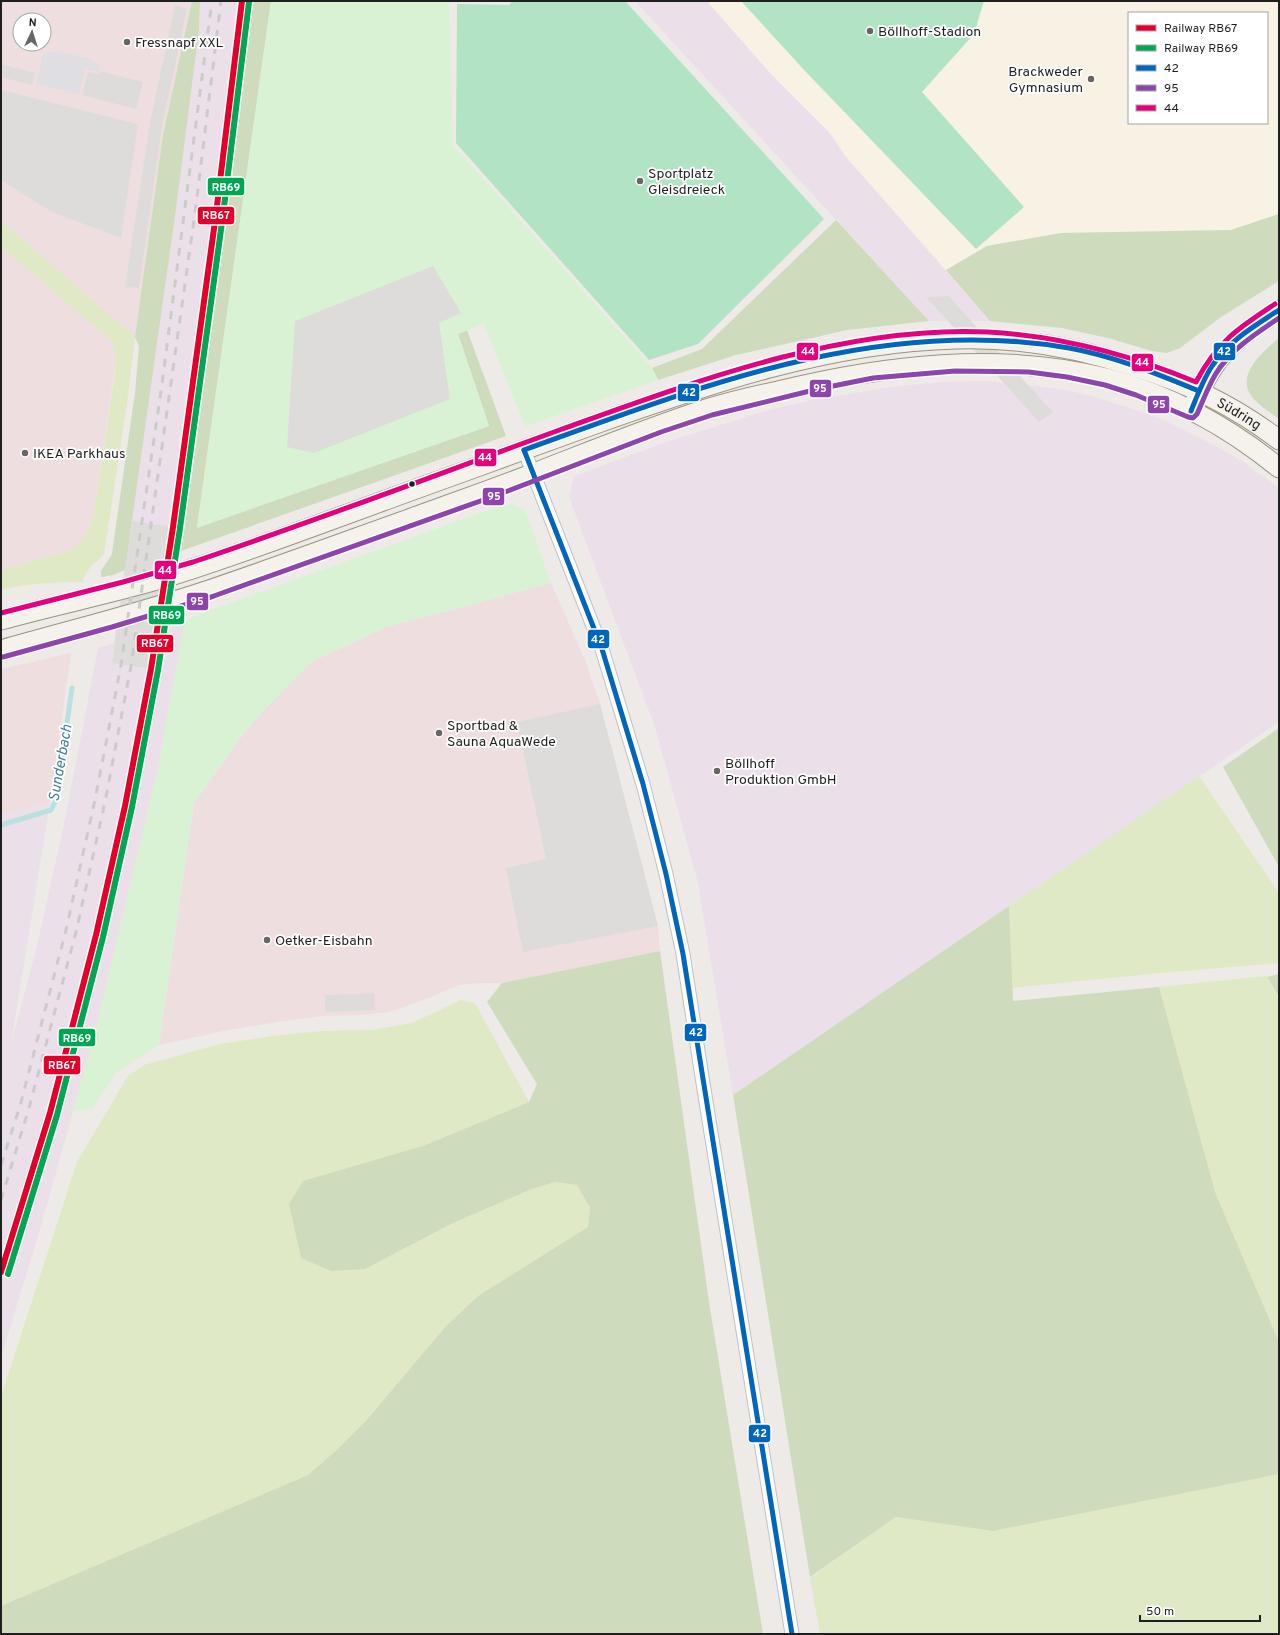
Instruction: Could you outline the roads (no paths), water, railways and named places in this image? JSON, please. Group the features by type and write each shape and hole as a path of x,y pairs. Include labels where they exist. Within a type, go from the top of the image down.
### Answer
{"main road":[{"path":"1191,410 1199,391 1215,362 1223,352 1257,324 1279,310"},
{"name":"Südring","path":"1,620 129,588 210,564 524,450 640,409 753,372 809,358 869,346 956,338 1004,340 1070,348 1150,371 1199,391 1244,416 1279,440"},
{"name":"Südring","path":"1,650 110,620 209,590 533,473 659,425 710,408 816,382 872,371 955,364 1022,365 1053,368 1107,378 1144,390 1191,410 1232,433 1279,468"}],"street":[{"path":"524,450 602,649 643,784 675,914 692,1005 704,1091 792,1634"}],"waterway":[{"name":"Sunderbach","path":"1,825 51,810 56,800 72,688"}],"railway":[{"path":"1,1165 20,1106 66,930 95,800 121,665 161,391 212,1"},
{"path":"1,1200 29,1108 76,932 105,802 131,666 195,213 221,1"}],"rail line":[{"name":"RB67","path":"1,1272 50,1113 96,935 125,806 151,669 173,527 216,214 242,1"},
{"name":"RB69","path":"8,1274 57,1115 103,937 132,807 158,670 180,528 223,215 249,2"}],"place":[{"name":"Böllhoff-Stadion","path":"870,31"},
{"name":"Fressnapf XXL","path":"127,42"},
{"name":"Brackweder Gymnasium","path":"1091,79"},
{"name":"Sportplatz Gleisdreieck","path":"640,181"},
{"name":"IKEA Parkhaus","path":"25,453"},
{"name":"Sportbad & Sauna AquaWede","path":"439,733"},
{"name":"Böllhoff Produktion GmbH","path":"717,771"},
{"name":"Oetker-Eisbahn","path":"267,940"}]}
